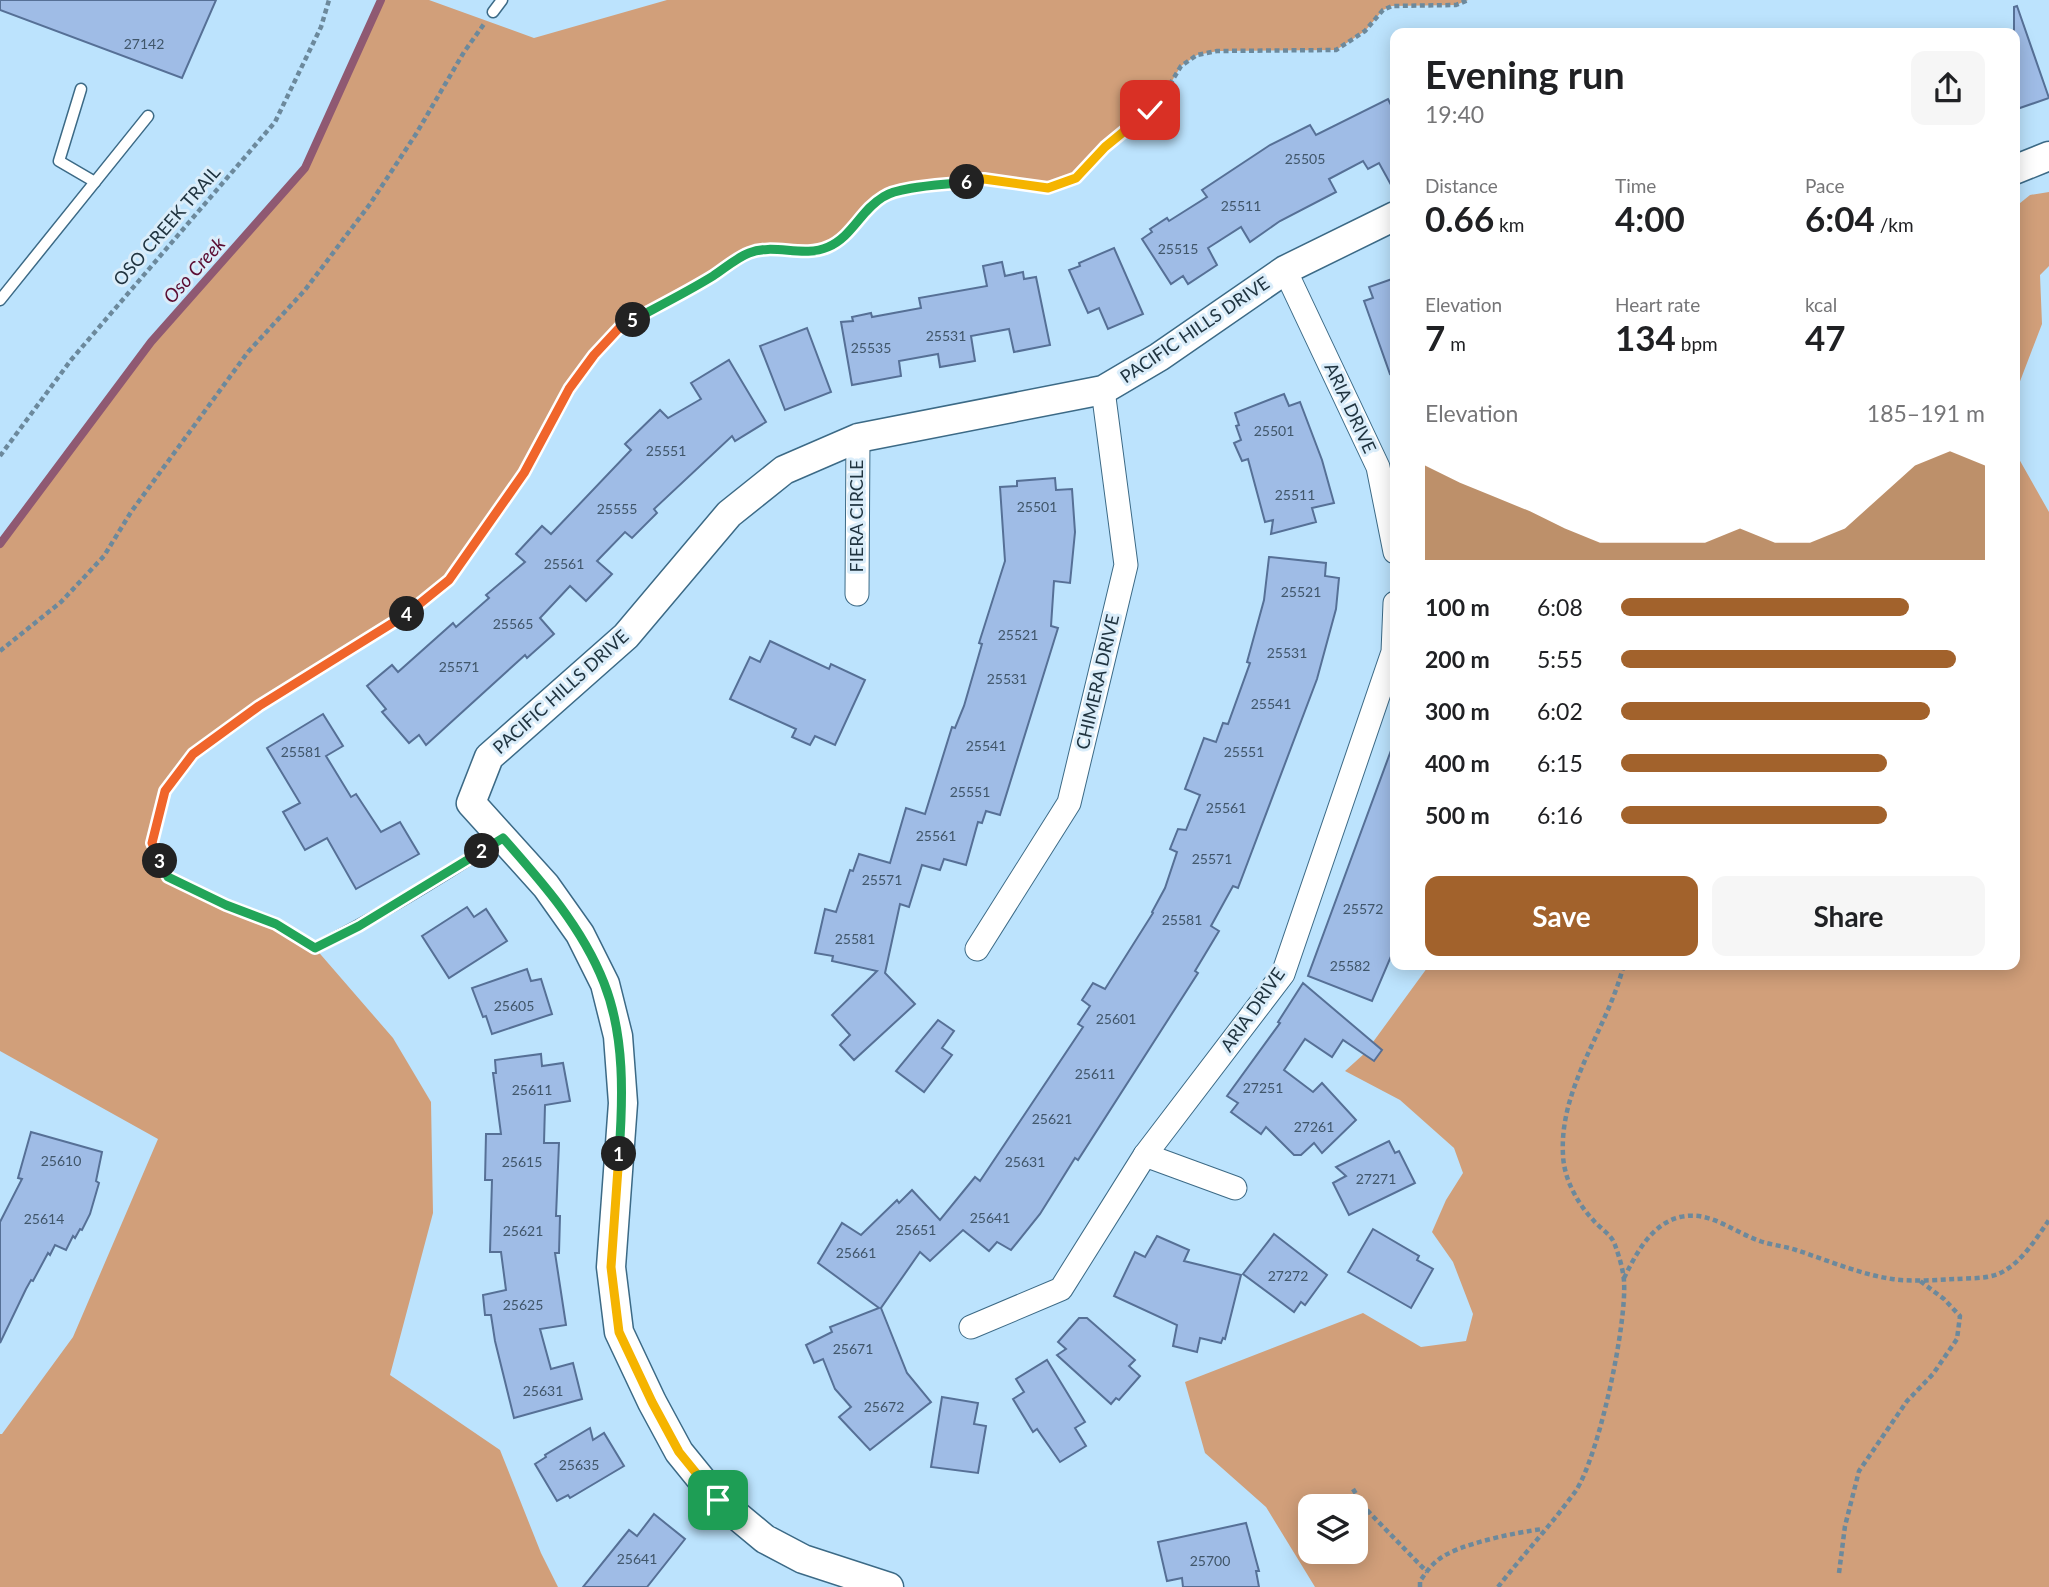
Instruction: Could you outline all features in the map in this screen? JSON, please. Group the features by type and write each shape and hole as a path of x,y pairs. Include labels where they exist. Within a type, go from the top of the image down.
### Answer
{"street":[{"path":"2020,168 2049,156"},
{"name":"PACIFIC HILLS DRIVE","path":"888,1587 803,1559 765,1539 718,1500 679,1452 652,1402 619,1332 611,1267 623,1103 618,1036 605,984 580,934 546,886 471,803 489,757 626,636 729,514 784,470 858,438 1103,390 1159,357 1285,270 1390,218"},
{"name":"ARIA DRIVE","path":"1285,270 1378,467 1390,527"},
{"name":"CHIMERA DRIVE","path":"977,948 1069,803 1126,565 1103,390"},
{"name":"FIERA CIRCLE","path":"857,594 858,438"},
{"name":"ARIA DRIVE","path":"971,1327 1061,1289 1145,1155 1283,974 1390,661"},
{"path":"1145,1155 1235,1188"}],"lane":[{"path":"493,12 502,0"},
{"path":"80,89 59,161 95,182"},
{"path":"0,300 148,116"},
{"path":"315,948 418,892 503,838"}],"path":[{"name":"OSO CREEK TRAIL","path":"0,456 71,360 275,122 321,27 329,0"},
{"path":"315,948 276,924 226,905 168,877 152,843 165,791 193,754 259,706 405,616 449,580 524,473 569,389 594,355 621,326 712,277 748,253 781,250 808,253 829,247 847,235 883,196 910,189 984,179 1048,188 1076,178 1105,147 1161,99 1181,66 1197,55 1217,51 1336,50 1364,31 1383,10 1392,6 1456,5 1468,0"},
{"path":"0,651 61,602 104,556 131,512 248,352 305,290 370,204 416,134 464,52 493,12"},
{"path":"1497,1587 1576,1491 1590,1463 1616,1357 1624,1305 1624,1279 1614,1241 1593,1221 1574,1196 1562,1156 1568,1103 1622,970"},
{"path":"1624,1279 1636,1253 1654,1231 1679,1217 1704,1217 1726,1223 1758,1240 1827,1262 1892,1279 1920,1280 1999,1274 2019,1260 2049,1220"},
{"path":"1839,1573 1845,1526 1859,1471 1907,1401 1933,1374 1957,1339 1960,1316 1920,1280"},
{"path":"1353,1489 1364,1507 1427,1572"},
{"path":"1420,1587 1420,1581 1438,1559 1473,1544 1544,1528"}],"shaded area":[{"path":"381,0 429,0 534,38 667,0 1468,0 1456,5 1392,6 1383,10 1365,31 1336,50 1218,51 1197,55 1181,66 1161,99 1105,147 1076,178 1048,188 984,179 910,189 883,196 847,235 829,247 808,252 781,250 748,253 712,277 621,326 594,355 569,389 524,473 449,580 405,616 259,706 193,754 165,791 152,843 168,877 227,905 276,924 315,948 393,1038 431,1102 433,1213 390,1375 500,1450 541,1553 558,1587 0,1587 0,1434 73,1337 158,1139 0,1051 0,544 151,342 305,168"},
{"path":"2049,192 2049,266 2040,275 2042,324 2020,381 2020,203 2030,195"},
{"path":"2020,461 2049,512 2049,1587 1315,1587 1301,1564 1368,1564 1368,1494 1298,1494 1298,1559 1266,1507 1205,1453 1185,1382 1363,1313 1421,1347 1466,1341 1473,1314 1453,1262 1432,1232 1446,1200 1463,1173 1454,1148 1400,1100 1345,1071 1365,1053 1426,970 2020,970"}],"building":[{"path":"0,0 216,0 182,78 0,10"},
{"path":"2017,6 2049,98 2020,108 2020,28 2014,28 2014,7"},
{"path":"1388,99 1390,183 1379,163 1368,169 1363,161 1329,179 1336,192 1280,221 1250,242 1241,227 1208,248 1217,265 1188,284 1183,276 1171,284 1142,239 1152,232 1150,229 1167,218 1169,221 1207,197 1202,190 1270,145 1310,125 1316,135"},
{"path":"1114,248 1143,314 1108,329 1099,308 1088,313 1069,270"},
{"path":"1002,262 1005,276 1023,272 1024,279 1036,277 1050,345 1014,352 1009,329 971,336 975,361 940,367 938,354 899,361 901,376 852,385 841,322 853,321 852,317 871,313 872,317 921,308 919,298 987,286 983,266"},
{"path":"1390,280 1390,374 1364,301 1373,298 1369,287"},
{"path":"807,328 831,392 785,410 760,346"},
{"path":"729,360 766,422 735,441 732,436 654,509 657,513 632,538 625,532 597,561 612,574 586,601 570,586 540,618 554,634 527,658 525,655 426,745 419,735 409,743 382,712 386,709 367,686 392,665 398,672 453,623 456,627 489,598 486,595 525,562 516,554 542,526 551,534 631,450 625,444 660,410 668,418 701,399 691,383"},
{"path":"1284,394 1289,406 1300,402 1322,460 1334,503 1312,508 1316,522 1271,534 1273,520 1265,522 1248,459 1242,461 1234,443 1241,440 1235,413"},
{"path":"1055,478 1056,490 1072,489 1075,532 1070,583 1054,581 1051,626 1058,628 1000,815 986,811 982,823 978,822 966,865 944,859 940,870 922,865 909,907 900,904 885,973 915,1004 854,1060 840,1045 850,1035 832,1015 877,971 832,961 833,956 815,953 825,909 836,912 850,870 853,871 859,854 890,863 906,808 925,814 952,727 955,728 964,706 982,644 979,643 1005,561 1000,487 1017,486 1017,481"},
{"path":"1269,557 1326,563 1325,576 1339,578 1336,609 1317,679 1238,888 1233,886 1211,926 1219,931 1195,971 1198,973 1078,1160 1075,1158 1040,1214 1011,1250 997,1242 989,1251 963,1230 930,1261 920,1252 881,1308 907,1373 931,1402 870,1450 839,1417 851,1407 835,1389 823,1359 814,1363 806,1345 832,1332 830,1327 879,1308 818,1263 842,1223 861,1235 897,1200 899,1203 912,1190 940,1220 975,1177 980,1181 1083,1027 1078,1024 1090,1006 1082,1000 1093,983 1105,989 1153,913 1165,888 1177,852 1170,849 1178,829 1186,830 1200,795 1185,789 1204,738 1216,742 1223,723 1228,724 1250,663 1247,662 1264,600"},
{"path":"770,641 829,669 831,664 865,680 835,745 815,736 810,745 792,737 796,729 730,699 750,657 760,662"},
{"path":"323,714 343,746 326,756 351,797 356,794 381,832 400,822 419,854 356,889 327,838 305,850 283,812 300,803 267,748"},
{"path":"1390,753 1390,959 1372,1001 1308,976"},
{"path":"467,907 474,917 486,909 507,941 449,978 422,936"},
{"path":"527,969 531,981 541,979 552,1014 492,1034 472,988"},
{"path":"1303,983 1382,1050 1374,1061 1343,1040 1332,1057 1305,1039 1284,1070 1313,1092 1322,1083 1356,1120 1322,1153 1314,1143 1301,1155 1294,1155 1266,1127 1261,1134 1231,1112 1238,1103 1227,1096 1280,1023 1278,1022"},
{"path":"938,1020 954,1031 942,1048 952,1055 924,1092 896,1071"},
{"path":"541,1054 542,1066 563,1063 570,1101 545,1105 544,1143 559,1143 556,1216 560,1216 559,1253 555,1253 566,1325 540,1329 551,1369 573,1363 582,1399 514,1418 491,1315 485,1315 483,1295 506,1290 501,1252 490,1252 492,1180 485,1180 486,1134 501,1134 493,1073 496,1073 495,1060"},
{"path":"31,1132 102,1152 96,1181 99,1183 82,1230 80,1229 75,1238 73,1236 66,1250 55,1245 50,1255 48,1253 26,1289 0,1343 0,1222 22,1179 18,1178"},
{"path":"1389,1141 1395,1153 1399,1151 1415,1183 1349,1215 1333,1183 1346,1176 1336,1167"},
{"path":"1373,1229 1419,1256 1417,1260 1433,1269 1411,1308 1348,1272"},
{"path":"1274,1234 1327,1275 1305,1305 1301,1302 1294,1312 1243,1274"},
{"path":"1157,1236 1189,1250 1184,1261 1241,1275 1225,1339 1223,1338 1221,1343 1200,1338 1197,1352 1173,1346 1177,1325 1114,1296 1135,1252 1145,1257"},
{"path":"1079,1318 1087,1318 1135,1360 1129,1366 1140,1376 1119,1400 1116,1398 1111,1404 1057,1355 1066,1349 1058,1342"},
{"path":"1047,1360 1085,1422 1075,1428 1086,1446 1060,1462 1037,1429 1033,1432 1013,1399 1024,1392 1016,1379"},
{"path":"942,1397 978,1403 974,1424 986,1426 978,1473 931,1467"},
{"path":"590,1428 593,1440 604,1433 624,1466 570,1498 568,1495 557,1501 535,1464"},
{"path":"654,1514 685,1539 647,1587 583,1587 629,1530 637,1536"},
{"path":"1246,1523 1259,1571 1256,1571 1259,1587 1183,1587 1182,1578 1167,1581 1158,1542"}],"waterway":[{"name":"Oso Creek","path":"0,544 151,342 305,168 381,0"}],"route":[{"path":"718,1500 679,1452 619,1332 611,1267 623,1103 618,1036 605,984 580,934 546,886 503,838 430,885 315,948 276,924 226,905 168,877 152,843 165,791 193,754 259,706 405,616 449,580 524,473 569,389 594,355 621,326 712,277 748,253 781,250 808,253 829,247 847,235 883,196 910,189 984,179 1048,188 1076,178 1105,147 1150,110"}]}
